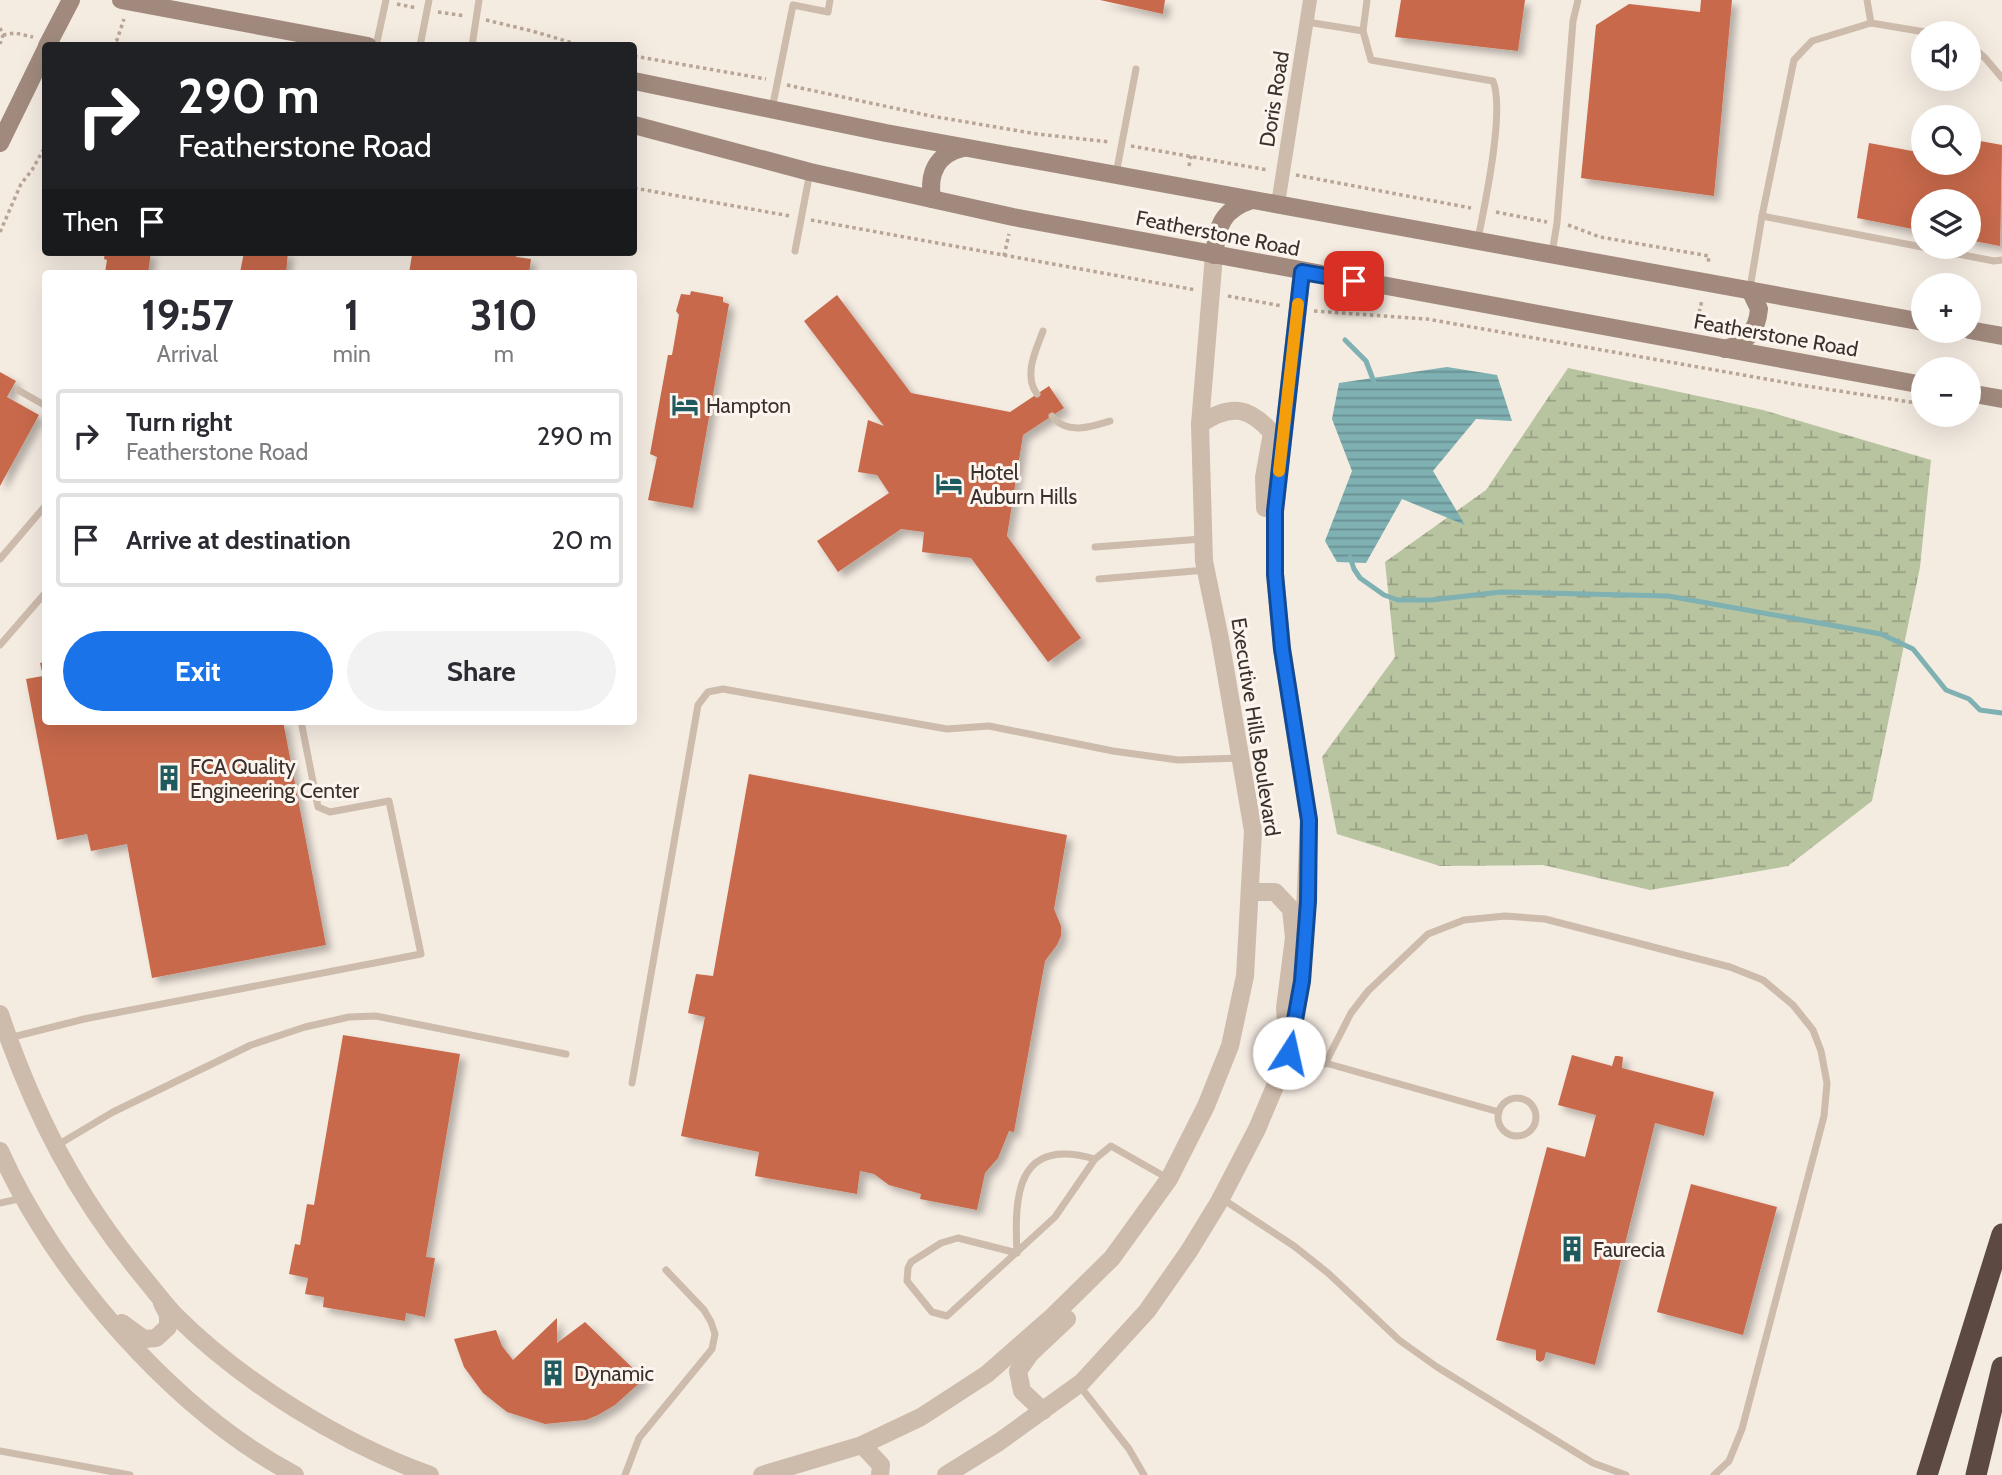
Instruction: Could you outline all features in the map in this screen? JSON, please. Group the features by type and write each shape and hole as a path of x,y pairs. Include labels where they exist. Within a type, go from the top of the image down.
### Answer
{"highway":[{"path":"1927,1475 2002,1234"},
{"path":"1976,1475 2002,1367"}],"main road":[{"path":"49,42 71,0"},
{"path":"121,0 344,42"},
{"path":"0,143 42,55"},
{"name":"Featherstone Road","path":"637,81 966,148 1911,320"},
{"name":"Featherstone Road","path":"637,126 810,172 932,199 1302,272 1911,383"},
{"path":"932,199 931,180 938,161 953,150 966,148"},
{"path":"1214,255 1223,219 1239,204 1252,200"},
{"path":"1725,349 1737,345 1753,331 1759,309 1750,290"},
{"path":"1981,332 2002,336"},
{"path":"1981,395 2002,399"}],"street":[{"name":"Doris Road","path":"1278,204 1310,0"},
{"name":"Executive Hills Boulevard","path":"762,1475 862,1445 922,1418 987,1374 1053,1316 1112,1258 1169,1180 1206,1107 1230,1046 1245,976 1253,831 1206,570 1203,539 1200,424 1214,255"},
{"name":"Executive Hills Boulevard","path":"946,1475 999,1442 1078,1385 1147,1311 1189,1251 1221,1198 1257,1129 1289,1053 1302,981 1308,901 1309,820 1282,649 1275,574 1275,511 1302,272"},
{"path":"1200,424 1214,415 1234,409 1258,416 1272,433 1264,477 1266,526 1275,574"},
{"path":"1250,892 1275,892 1291,909 1294,938 1285,1008 1289,1053"},
{"path":"0,1014 17,1063 55,1147 79,1190 128,1259 174,1314 238,1369 295,1410 356,1442 430,1475"},
{"path":"0,1154 67,1265 137,1353 194,1405 237,1439 258,1455 295,1475"},
{"path":"28,1204 79,1263 124,1325 144,1339 156,1338 168,1326 168,1315 157,1294"},
{"path":"1043,1411 1022,1391 1018,1371 1030,1354 1090,1296 1112,1258"},
{"path":"862,1445 881,1465 880,1475"}],"lane":[{"path":"377,42 386,0"},
{"path":"421,42 429,0"},
{"path":"473,42 479,0"},
{"path":"772,110 793,5 828,12 830,0"},
{"path":"1367,0 1363,31 1371,60 1493,81 1498,92 1493,150 1478,240"},
{"path":"1552,254 1557,223 1573,21 1578,0"},
{"path":"1867,0 1871,23"},
{"path":"1307,22 1363,31"},
{"path":"1750,290 1762,216 1794,60 1812,41 1871,23 1911,30"},
{"path":"1981,54 2002,78"},
{"path":"1116,175 1136,69"},
{"path":"795,251 810,172"},
{"path":"1762,216 1994,261 2002,260"},
{"path":"1037,394 1032,388 1031,371 1043,331"},
{"path":"18,390 42,405"},
{"path":"1052,416 1056,421 1074,429 1110,421"},
{"path":"0,559 42,510"},
{"path":"1095,547 1203,539"},
{"path":"1099,579 1206,570"},
{"path":"0,645 42,597"},
{"path":"632,1083 698,705 708,692 723,689 947,729 989,726 1178,761 1241,758"},
{"path":"8,1038 84,1019 421,954 389,801 330,812 318,807 302,725"},
{"path":"1325,1064 1351,1013 1368,990 1428,934 1464,920 1505,916 1545,919 1730,967 1763,980 1793,1004 1813,1030 1821,1051 1827,1083 1824,1116 1742,1429 1729,1461 1714,1475"},
{"path":"55,1147 113,1112 251,1045 295,1030 349,1017 376,1016 566,1054"},
{"path":"1289,1053 1499,1112"},
{"path":"1523,1098 1534,1108 1536,1123 1527,1134 1512,1136 1500,1126 1499,1112 1508,1100 1523,1098"},
{"path":"1017,1253 958,1238 941,1243 911,1262 907,1281 932,1312 947,1316 1017,1253 1055,1217 1095,1159 1111,1146 1169,1180"},
{"path":"1017,1253 1017,1198 1026,1173 1042,1159 1053,1154 1073,1152 1095,1159"},
{"path":"1221,1198 1294,1246 1328,1273 1399,1340 1437,1367 1593,1462 1626,1475"},
{"path":"0,1203 28,1204"},
{"path":"625,1475 639,1438 712,1349 715,1334 704,1310 666,1270"},
{"path":"1078,1385 1129,1449 1144,1475"},
{"path":"0,1451 130,1475"}],"path":[{"path":"398,5 415,8"},
{"path":"439,12 469,17"},
{"path":"487,20 570,42"},
{"path":"0,28 3,36 0,44"},
{"path":"115,42 120,29"},
{"path":"3,36 15,33"},
{"path":"637,57 760,78"},
{"path":"795,87 931,116 1037,134 1102,141"},
{"path":"1140,147 1259,169"},
{"path":"0,232 21,184 42,152"},
{"path":"1189,166 1191,156"},
{"path":"1311,178 1468,207"},
{"path":"637,189 789,216"},
{"path":"1498,213 1538,220"},
{"path":"808,220 1195,290"},
{"path":"1576,226 1600,237 1709,256 1708,261"},
{"path":"1004,256 1010,229"},
{"path":"1697,322 1703,294"},
{"path":"1221,295 1284,306"},
{"path":"1311,311 1427,320 1911,402"}],"green space":[{"path":"1568,368 1763,410 1931,460 1920,567 1872,801 1788,866 1650,890 1543,865 1440,866 1337,834 1322,757 1395,657 1385,562 1486,490"}],"water":[{"path":"1447,367 1497,375 1512,421 1476,419 1433,471 1465,525 1402,499 1366,563 1337,562 1325,541 1352,471 1332,419 1339,383"}],"building":[{"path":"1100,0 1165,0 1163,14"},
{"path":"1401,0 1525,0 1518,51 1395,37"},
{"path":"1701,0 1732,0 1714,196 1581,178 1596,25 1629,4 1700,12"},
{"path":"1981,141 2002,145 2000,246 1981,242 1981,189 1911,189 1911,229 1857,218 1869,143 1911,151 1911,175 1981,175"},
{"path":"104,256 150,256 148,270 105,270 107,260"},
{"path":"243,256 288,256 286,270 241,270"},
{"path":"412,256 516,256 531,259 529,270 410,270"},
{"name":"Hampton","path":"691,291 723,297 723,302 729,304 693,508 648,500 657,457 650,454 668,355 672,355 679,315 676,311 681,294 690,295"},
{"name":"Hotel Auburn Hills","path":"837,295 911,393 1010,412 1049,386 1064,408 1023,435 1007,536 1081,638 1048,662 971,558 922,552 924,532 901,529 838,572 817,541 889,493 877,475 858,472 868,420 884,426 804,321"},
{"path":"0,372 16,381 7,397 39,415 0,486"},
{"name":"FCA Quality Engineering Center","path":"42,676 42,725 284,725 326,945 152,978 127,844 91,851 87,834 57,840 26,679"},
{"path":"749,774 1067,835 1054,909 1061,926 1061,936 1045,961 1014,1132 1009,1131 998,1158 985,1173 977,1210 920,1199 921,1194 889,1185 874,1174 860,1171 857,1194 755,1176 759,1152 681,1136 705,1017 688,1013 696,974 713,976"},
{"path":"343,1035 460,1054 426,1257 435,1258 425,1317 406,1313 405,1321 323,1307 324,1297 305,1294 308,1278 289,1274 295,1244 300,1245 307,1204 314,1205"},
{"name":"Faurecia","path":"1572,1055 1612,1066 1615,1056 1623,1057 1622,1068 1714,1092 1704,1136 1655,1123 1595,1365 1546,1352 1544,1360 1540,1362 1536,1360 1536,1350 1496,1340 1547,1147 1585,1157 1596,1115 1558,1105"},
{"name":"Faurecia","path":"1691,1184 1777,1207 1743,1335 1657,1312"},
{"name":"Dynamic","path":"557,1318 557,1343 585,1322 644,1379 615,1405 598,1415 586,1420 545,1424 507,1412 483,1393 464,1367 454,1339 496,1330 502,1346 513,1360"}],"waterway":[{"path":"1345,340 1366,361 1374,382"},
{"path":"1350,557 1360,578 1384,595 1398,600 1431,600 1501,592 1668,596 1881,634 1913,649 1946,690 1969,699 1980,710 2002,713"}],"slow traffic":[{"path":"1279,471 1298,304"}],"place":[{"name":"Hampton","path":"685,405"},
{"name":"Hotel Auburn Hills","path":"949,484"},
{"name":"FCA Quality Engineering Center","path":"169,778"},
{"name":"Faurecia","path":"1572,1249"},
{"name":"Dynamic","path":"553,1373"}],"route":[{"path":"1289,1053 1302,981 1308,901 1309,820 1282,649 1275,574 1275,511 1302,272 1354,281"}]}
